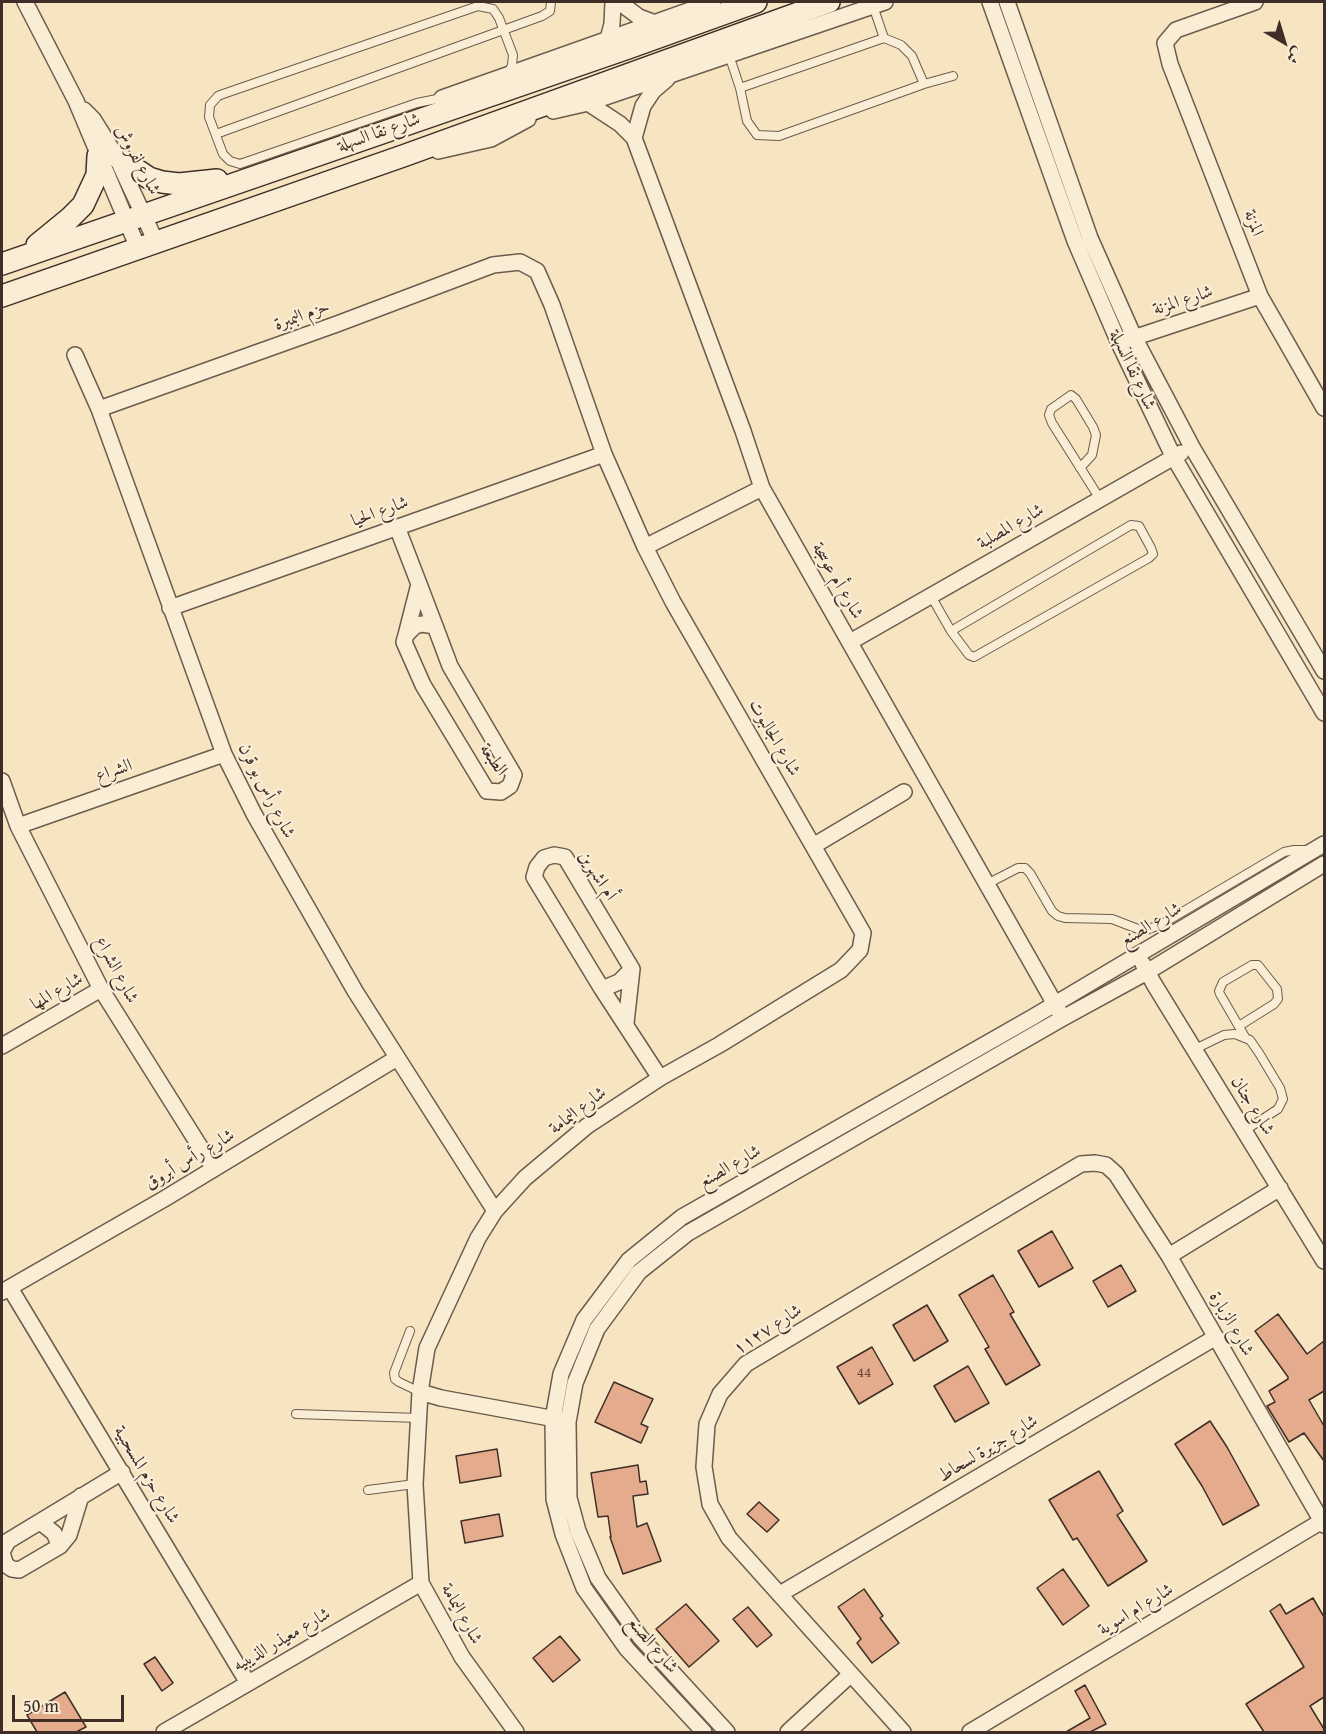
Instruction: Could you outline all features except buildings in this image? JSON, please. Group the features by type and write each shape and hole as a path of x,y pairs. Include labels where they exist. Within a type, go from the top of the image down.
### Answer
{"main road":[{"name":"شارع نقا السهلة","path":"10,260 756,2"},
{"name":"شارع نقا السهلة","path":"2,296 403,156 829,2"},
{"path":"424,118 442,98"},
{"path":"10,260 70,218 83,205 107,156 149,178 162,182 179,184 247,178"}],"street":[{"name":"شارع لفروش","path":"25,2 76,101 93,119 147,245"},
{"path":"608,39 612,24 613,2"},
{"path":"619,2 639,17 655,23"},
{"path":"442,98 713,2"},
{"name":"شارع نقا السهلة","path":"990,2 1075,241 1119,343 1173,456 1324,713"},
{"name":"شارع نقا السهلة","path":"1007,2 1090,238 1134,337 1192,447 1324,671"},
{"name":"المزنة","path":"1255,2 1176,30 1165,43 1170,64 1260,296 1324,408"},
{"name":"شارع نقا السهلة","path":"403,156 442,151 491,139 520,122 545,113 588,103 879,4"},
{"path":"634,138 644,106 653,91 672,75"},
{"name":"شارع أم عوسجة","path":"588,103 620,124 634,138 762,488 1059,1011"},
{"name":"حزم البمبرة","path":"99,409 337,324 493,265 520,262"},
{"name":"شارع الجالبوت","path":"520,262 537,272 552,305 604,454 645,547 679,612 863,933 860,950"},
{"name":"شارع المزنة","path":"1119,343 1260,296"},
{"name":"شارع رأس بو قرن","path":"75,355 99,409 224,754 254,814 397,1058 495,1211"},
{"name":"شارع المصلبة","path":"850,642 1192,447"},
{"name":"شارع الحيا","path":"170,608 604,454"},
{"path":"645,547 762,488"},
{"name":"الطبعة","path":"397,527 419,584 450,666 514,775 510,786 501,792 487,791 423,685 404,642 419,584"},
{"path":"406,635 415,626 422,624 435,626"},
{"name":"الشراع","path":"18,826 224,754"},
{"name":"شارع الشراع","path":"2,781 18,826 101,989 214,1169"},
{"path":"813,846 904,792"},
{"name":"شارع الصنع","path":"1059,1011 1139,956 1320,847"},
{"name":"أم اشهرين","path":"632,969 565,857 554,855 544,858 537,867 534,877 660,1078"},
{"name":"شارع الصنع","path":"704,1732 627,1649 584,1588 563,1534 554,1499 561,1374 584,1320 629,1260 682,1217 1059,1011 1147,972 1324,864"},
{"name":"شارع اليمامة","path":"516,1732 462,1657 421,1583 415,1484 420,1392 427,1348 477,1238 495,1211 525,1178 587,1126 660,1078 719,1045 841,970 860,950"},
{"name":"شارع جنان","path":"1139,956 1324,1261"},
{"path":"602,988 619,982 632,969"},
{"path":"626,1023 632,969"},
{"name":"شارع المها","path":"2,1046 101,989"},
{"name":"شارع رأس أبروق","path":"6,1290 214,1169 397,1058"},
{"name":"شارع ١١٢٧","path":"903,1732 729,1538 710,1504 704,1467 707,1424 720,1394 746,1364 1081,1164 1106,1165 1116,1174 1169,1256"},
{"path":"1169,1256 1280,1188"},
{"name":"شارع الزبارة","path":"1169,1256 1323,1523"},
{"name":"شارع حزم المسحبية","path":"6,1290 122,1472 248,1683"},
{"name":"شارع جزيرة لسحاط","path":"780,1594 1216,1338"},
{"path":"420,1392 560,1420"},
{"name":"شارع الصنع","path":"560,1420 570,1498 578,1531 598,1578 640,1637 727,1732"},
{"path":"81,1496 69,1535 60,1546 19,1570 6,1565 2,1553 9,1541 81,1496 122,1472"},
{"path":"38,1523 54,1533 60,1546"},
{"name":"شارع ام اسوية","path":"970,1732 1323,1523"},
{"name":"شارع معيذر الذيبيه","path":"164,1732 421,1583"},
{"path":"788,1732 850,1675"}],"lane":[{"path":"216,134 547,14 552,6 551,2"},
{"path":"879,4 884,38"},
{"path":"442,98 417,103 245,163 235,163 226,158 209,111 214,100 223,94 478,6 493,9 500,18 513,55 512,65 507,75"},
{"path":"740,88 884,38 901,45 912,56 924,84"},
{"path":"729,55 740,88 747,121 758,135 779,136 924,84 953,76"},
{"path":"1080,468 1092,455 1096,435 1076,399 1071,395 1051,410 1049,415 1052,423 1080,468 1100,500"},
{"path":"931,596 951,631 969,655 979,656 1149,558 1153,554 1151,548 1139,526 1131,525 951,631"},
{"path":"987,884 1018,868 1025,868 1052,911 1058,916 1112,919 1138,929 1154,928 1284,852 1320,847"},
{"path":"1239,1026 1276,1002 1279,996 1277,989 1261,966 1255,964 1223,982 1220,994 1245,1037 1259,1053 1280,1088 1283,1099 1278,1109 1244,1131"},
{"path":"1195,1049 1224,1035 1235,1034 1245,1037"},
{"path":"410,1331 394,1373 395,1378 420,1392"},
{"path":"296,1414 419,1418"},
{"path":"368,1490 415,1484"}]}
